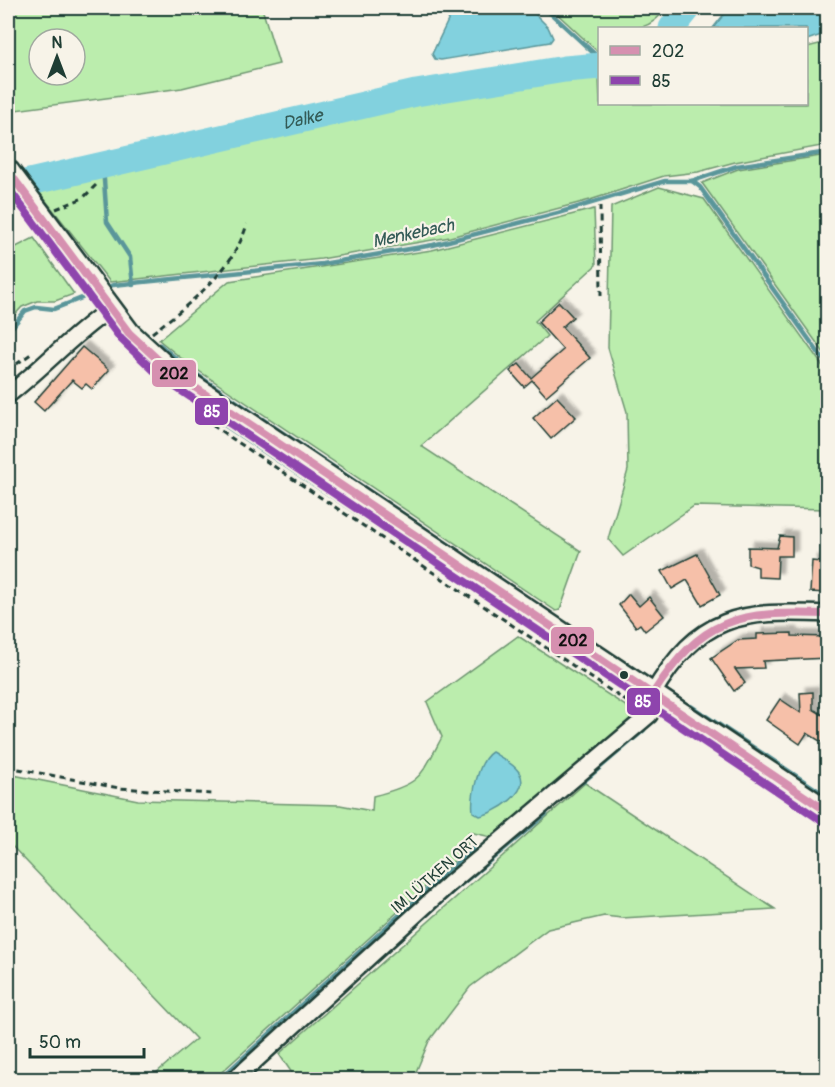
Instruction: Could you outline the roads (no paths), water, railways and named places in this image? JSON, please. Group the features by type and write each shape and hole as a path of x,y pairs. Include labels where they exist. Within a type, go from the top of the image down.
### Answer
{"main road":[{"path":"8,172 108,306 139,343 190,387 828,812"}],"street":[{"path":"8,395 36,373 108,306"},
{"name":"IM LÜTKEN ORT","path":"234,1080 448,885 649,716 680,653 713,626 750,613 828,614"}],"water":[{"path":"454,8 529,8 548,27 553,38 550,42 441,60 435,59 432,54"},
{"path":"729,8 827,8 827,33 808,40 808,27 714,27"},
{"path":"492,752 516,769 522,780 516,794 510,800 494,811 480,816 473,812 474,789 479,771 487,756"}],"waterway":[{"path":"545,8 598,57"},
{"name":"Dalke","path":"673,27 688,8"},
{"name":"Dalke","path":"8,187 416,93 565,69 598,66"},
{"name":"Menkebach","path":"102,289 113,285 322,264 433,245 558,213 665,181 692,181 737,166 828,152"},
{"path":"103,166 107,222 130,257 133,285"},
{"path":"692,181 700,187 828,366"},
{"name":"Menkebach","path":"8,329 25,311 36,307 54,309 92,294"},
{"path":"160,345 186,367 553,615"},
{"path":"215,419 548,640"},
{"path":"691,706 828,797"},
{"path":"583,782 644,730"},
{"path":"705,744 828,826"},
{"path":"331,1001 452,892 546,814"},
{"path":"219,1080 473,848"}]}
